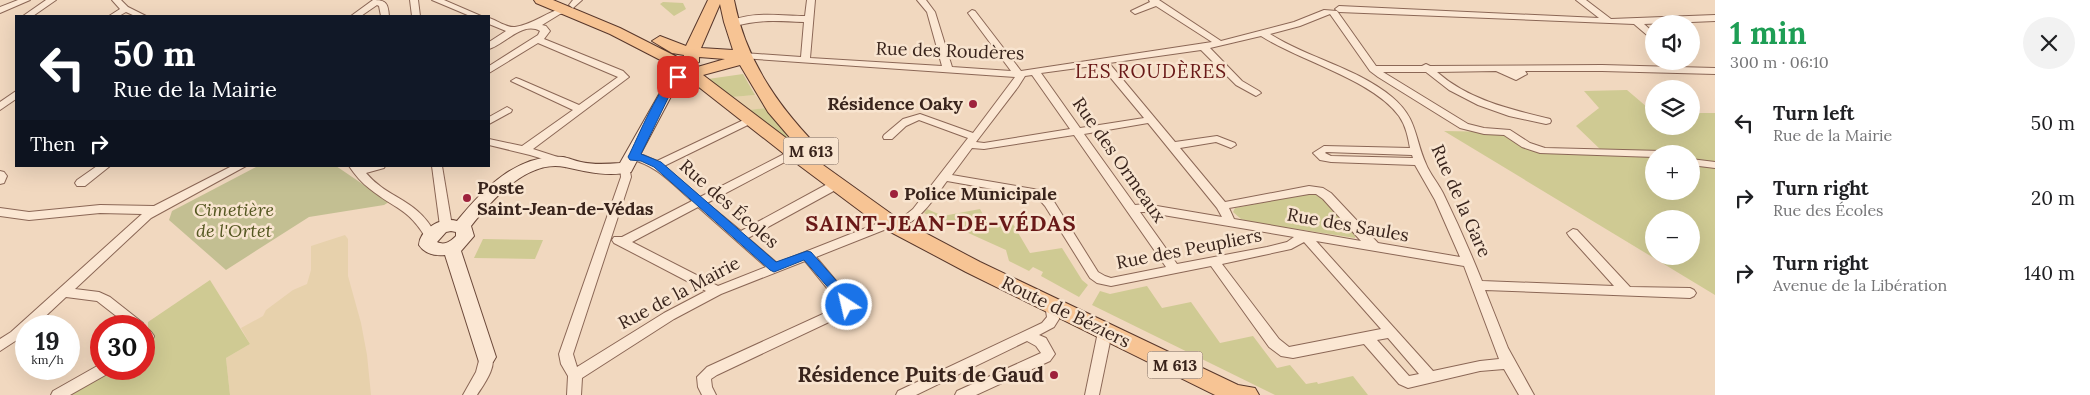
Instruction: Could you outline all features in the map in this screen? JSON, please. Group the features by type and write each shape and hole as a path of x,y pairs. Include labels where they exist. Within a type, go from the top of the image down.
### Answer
{"main road":[{"name":"M 613","path":"540,0 569,4 615,31 680,53 744,56 766,96 805,145 897,222"},
{"path":"680,53 714,0"},
{"path":"692,73 735,63 744,56 732,24 727,0"},
{"name":"M 613","path":"680,53 692,73 794,153 836,184 897,222"},
{"name":"Route de Béziers","path":"897,222 1051,305 1109,327"},
{"name":"Route de Béziers","path":"897,222 1109,327 1235,394 1245,395"}],"street":[{"path":"0,10 26,0"},
{"path":"29,15 52,0"},
{"path":"114,15 120,4 130,0"},
{"path":"414,0 416,15"},
{"path":"436,0 474,15"},
{"path":"805,60 811,0"},
{"path":"921,0 931,12 948,70"},
{"path":"1377,0 1385,10"},
{"path":"1580,0 1609,21"},
{"path":"356,15 377,1 383,4 385,15"},
{"path":"1136,11 1155,1 1220,44"},
{"path":"120,4 140,15"},
{"path":"490,45 524,26 539,27 565,15 569,4"},
{"path":"1330,8 1635,22 1715,18"},
{"path":"1330,8 1373,69 1464,126 1484,131 1506,132 1526,145 1544,151 1645,154"},
{"name":"Rue des Roudères","path":"744,56 1017,74 1220,44 1264,34 1318,17 1330,8"},
{"path":"897,222 913,215 945,177 1020,76 972,13"},
{"path":"732,24 736,21 757,19 809,19"},
{"path":"490,21 514,31"},
{"path":"1635,22 1645,30"},
{"path":"490,69 538,40 544,34 539,27"},
{"name":"Rue de la Gare","path":"1264,34 1300,55 1362,84 1392,102 1409,123 1414,134 1418,157 1469,263 1509,362 1527,395"},
{"path":"524,150 624,77 620,72 538,40"},
{"path":"1204,47 1239,83 1256,93"},
{"path":"574,395 575,375 568,364 566,354 607,236 629,163 668,89 680,53"},
{"path":"1102,61 1222,206 1230,222"},
{"path":"1373,69 1426,67 1495,68 1516,77 1522,74 1519,68 1645,69"},
{"path":"1426,67 1446,86 1478,103 1511,114 1546,120"},
{"path":"1691,70 1715,71"},
{"name":"Rue des Ormeaux","path":"1034,71 1174,269"},
{"path":"668,89 678,77 692,73"},
{"path":"516,82 580,109"},
{"path":"0,107 15,95"},
{"path":"490,121 507,110"},
{"path":"888,137 908,119 913,117 920,117 984,146 1150,120"},
{"path":"657,165 752,119"},
{"path":"1172,146 1217,139 1231,145"},
{"path":"490,142 524,150 536,159 563,162 585,168 629,163"},
{"path":"1324,149 1418,157 1331,159 1324,158 1318,153 1324,149"},
{"path":"622,242 794,153"},
{"name":"Rue des Écoles","path":"629,163 643,158 657,165 774,267"},
{"path":"430,235 454,226 474,211 518,171 536,159"},
{"path":"1700,163 1715,165"},
{"path":"81,183 104,167"},
{"path":"0,346 16,336 140,221 156,210 239,167"},
{"path":"357,169 372,167"},
{"path":"357,169 366,180 414,212 426,223 430,235 428,242 431,247 440,250 451,248 463,239 465,232 454,226 437,167"},
{"path":"0,174 0,180"},
{"name":"Rue des Peupliers","path":"945,177 1041,194 1049,203 1094,275 1101,280 1111,282 1290,245 1305,236"},
{"path":"740,238 836,184"},
{"path":"1222,206 1309,190 1319,192 1327,196 1375,248"},
{"name":"Rue des Saules","path":"1132,209 1145,208 1469,263"},
{"path":"0,212 29,216 100,210 156,210"},
{"name":"Rue de la Mairie","path":"575,375 669,316 717,291 774,267 897,222"},
{"path":"1574,233 1627,292"},
{"path":"607,236 717,291"},
{"path":"1305,236 1430,377"},
{"path":"451,248 486,357 484,370 470,395"},
{"path":"709,395 704,377 712,371 841,311 847,305 844,298 807,255"},
{"path":"1214,262 1274,343 1286,352 1300,352 1391,332"},
{"path":"1477,285 1690,293"},
{"path":"63,292 99,297 106,300 124,315"},
{"path":"908,394 1028,336 1052,322 1054,316 1051,305"},
{"path":"1092,395 1109,327"},
{"path":"962,395 1046,357 1048,354 1044,345 1028,336"},
{"path":"1367,338 1404,380 1408,382 1480,366 1509,362"},
{"path":"58,395 90,377"}],"shaded area":[{"path":"663,2 683,3 686,9 674,16 660,4"},
{"path":"743,74 755,95 732,97 708,79"},
{"path":"1627,90 1645,105 1645,135 1700,135 1700,113 1715,113 1715,295 1665,265 1700,265 1700,210 1645,210 1645,253 1444,131 1499,132 1533,150 1552,154 1585,154 1602,151 1576,126 1599,108 1584,91"},
{"path":"755,95 767,108 748,110 732,97"},
{"path":"767,108 790,135 785,138 748,110"},
{"path":"1311,193 1323,198 1356,234 1355,238 1251,222 1241,219 1233,212 1235,208"},
{"path":"927,209 943,216 980,209 988,224 1010,219 1030,253 1062,248 1082,280 1088,285 1079,297 1041,276 1043,272 1033,267 1029,271 1009,261 1006,250 924,213"},
{"path":"345,235 348,239 348,276 361,323 367,355 371,395 230,395 226,358 250,344 241,328 263,316 266,310 293,290 307,284 311,270 311,246"},
{"path":"483,239 543,240 535,259 474,258"},
{"path":"210,280 250,344 226,358 230,395 63,395 90,379 155,380 155,317"},
{"path":"1147,286 1162,308 1191,302 1220,343 1253,336 1277,368 1290,365 1306,384 1317,382 1318,384 1353,376 1368,395 1275,395 1092,305 1100,291 1110,294"}],"green space":[{"name":"Cimetière de l'Ortet","path":"256,167 337,167 389,202 384,205 309,217 226,270 169,220 172,211"}],"place":[{"name":"Résidence Oaky","path":"973,104"},
{"name":"Police Municipale","path":"894,194"},
{"name":"Poste Saint-Jean-de-Védas","path":"467,198"},
{"name":"Résidence Puits de Gaud","path":"1054,375"}],"district":[{"name":"LES ROUDÈRES","path":"1151,71"},
{"name":"SAINT-JEAN-DE-VÉDAS","path":"941,223"}],"route":[{"path":"678,77 668,89 634,157 643,158 657,165 774,267 807,255 844,298 847,305"}]}
